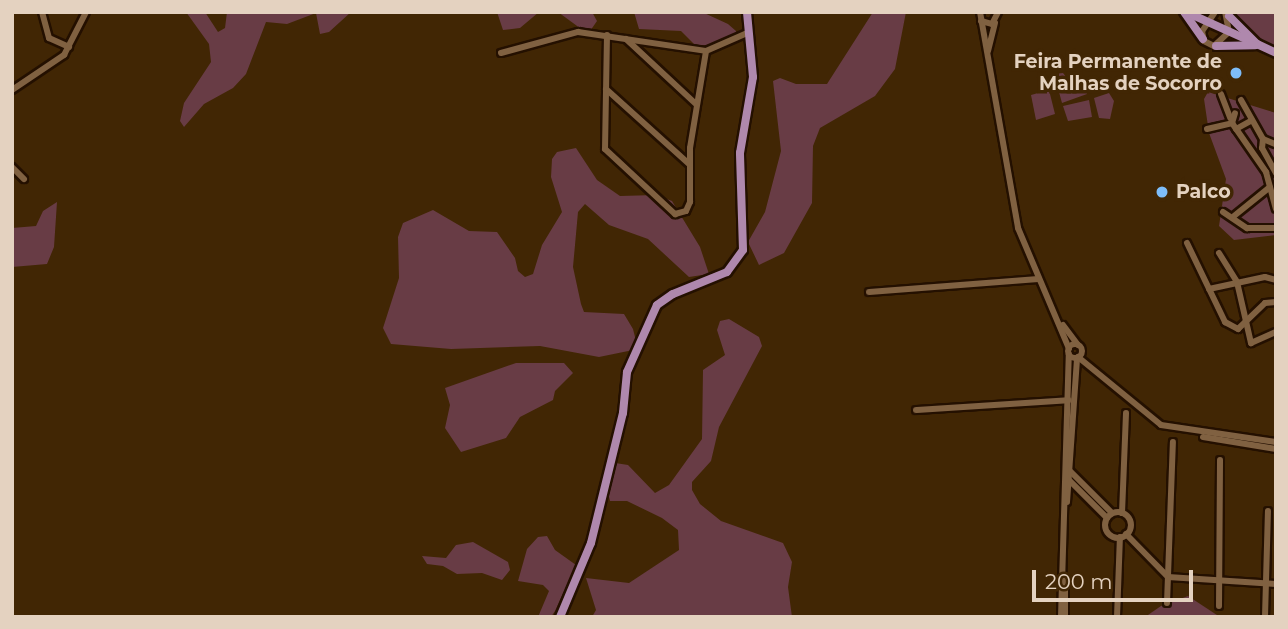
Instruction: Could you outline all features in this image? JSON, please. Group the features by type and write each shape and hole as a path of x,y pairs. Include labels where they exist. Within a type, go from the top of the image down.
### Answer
{"main road":[{"path":"560,617 591,543 621,421 627,372 657,305 673,294 727,272 743,250 740,153 753,77 747,12"},
{"path":"1185,12 1276,52"},
{"path":"1185,12 1203,39"},
{"path":"1227,14 1257,44"},
{"path":"1216,46 1257,44"}],"street":[{"path":"42,12 49,38 69,47"},
{"path":"12,89 60,58 69,47 86,12"},
{"path":"979,12 1018,228 1039,278 1079,353 1092,368 1161,425 1276,449"},
{"path":"987,56 998,12"},
{"path":"1215,12 1205,21 1203,39 1216,46 1229,32 1227,14"},
{"path":"981,21 995,23"},
{"path":"501,52 570,33 607,35 706,51 747,33"},
{"path":"607,35 608,155 675,214 688,208 689,164 706,51"},
{"path":"624,38 696,104"},
{"path":"644,56 653,43"},
{"path":"606,89 689,164"},
{"path":"1228,102 1221,94 1233,121 1272,183 1276,208"},
{"path":"1241,100 1263,139 1262,148 1276,173"},
{"path":"1207,129 1233,121 1252,120"},
{"path":"1263,139 1276,144"},
{"path":"12,167 24,179"},
{"path":"1234,216 1272,183"},
{"path":"1223,212 1234,216 1247,228 1276,228"},
{"path":"1187,243 1225,322 1238,328 1265,303 1276,302"},
{"path":"1219,253 1237,282 1251,343 1276,332"},
{"path":"869,292 1039,278"},
{"path":"1209,289 1237,282 1276,280"},
{"path":"1060,321 1069,352 1063,617"},
{"path":"1069,352 1079,353"},
{"path":"1069,352 1079,353"},
{"path":"1067,473 1079,353"},
{"path":"916,410 1069,400"},
{"path":"1117,617 1123,536 1130,522 1122,513 1126,412"},
{"path":"1167,603 1173,442"},
{"path":"1250,443 1276,442"},
{"path":"1219,606 1217,580 1220,460"},
{"path":"1067,473 1109,516 1108,533 1123,536 1168,577 1276,584"},
{"path":"1265,617 1268,511"},
{"path":"1109,516 1122,513"}],"shaded area":[{"path":"186,12 205,12 218,32 225,28 227,12 351,12 329,32 320,34 316,13 287,24 266,22 246,74 233,88 204,104 184,127 180,121 184,103 211,62 209,44"},
{"path":"497,12 539,12 520,28 503,30"},
{"path":"558,12 592,12 597,21 588,34"},
{"path":"634,12 702,12 728,24 736,31 736,39 697,47 681,31 639,29"},
{"path":"873,12 906,12 895,69 875,96 820,128 813,146 812,203 784,253 759,265 748,242 765,212 781,151 773,81 780,78 796,84 827,84"},
{"path":"1226,12 1276,12 1276,50 1248,35"},
{"path":"1063,73 1070,82 1084,83 1087,94 1062,103 1054,74"},
{"path":"1049,90 1055,114 1036,120 1031,95"},
{"path":"1208,92 1276,113 1276,235 1234,240 1219,226 1226,179 1209,133 1204,99"},
{"path":"1109,93 1114,101 1110,119 1099,118 1094,98"},
{"path":"1089,100 1092,117 1068,121 1063,106"},
{"path":"576,148 597,180 620,196 656,195 672,201 700,247 709,274 689,277 648,239 609,225 585,204 578,212 573,267 581,304 584,312 624,314 633,329 638,349 599,357 540,346 451,349 391,344 383,328 399,278 398,237 403,223 433,210 469,231 497,232 515,258 518,271 525,277 533,274 542,245 562,212 551,177 552,159 557,152"},
{"path":"57,202 54,247 47,264 12,267 12,228 36,226 43,211"},
{"path":"729,319 759,337 762,346 719,427 711,461 692,482 692,490 700,504 721,521 783,543 792,562 788,587 792,617 592,617 596,610 586,578 629,583 679,550 678,530 662,518 627,501 610,501 605,481 609,462 628,465 655,493 669,485 702,439 703,370 725,355 717,330 720,321"},
{"path":"516,363 564,363 573,373 555,391 553,400 520,417 506,438 461,452 445,428 450,405 445,388"},
{"path":"547,536 555,550 576,565 551,617 538,617 549,591 543,585 518,581 527,549 538,537"},
{"path":"473,542 508,562 510,570 502,580 482,573 457,574 443,566 427,564 422,556 446,558 456,545"},
{"path":"1188,596 1220,617 1145,617 1161,606"}],"place":[{"name":"Feira Permanente de Malhas de Socorro","path":"1236,73"},
{"name":"Palco","path":"1162,192"}]}
